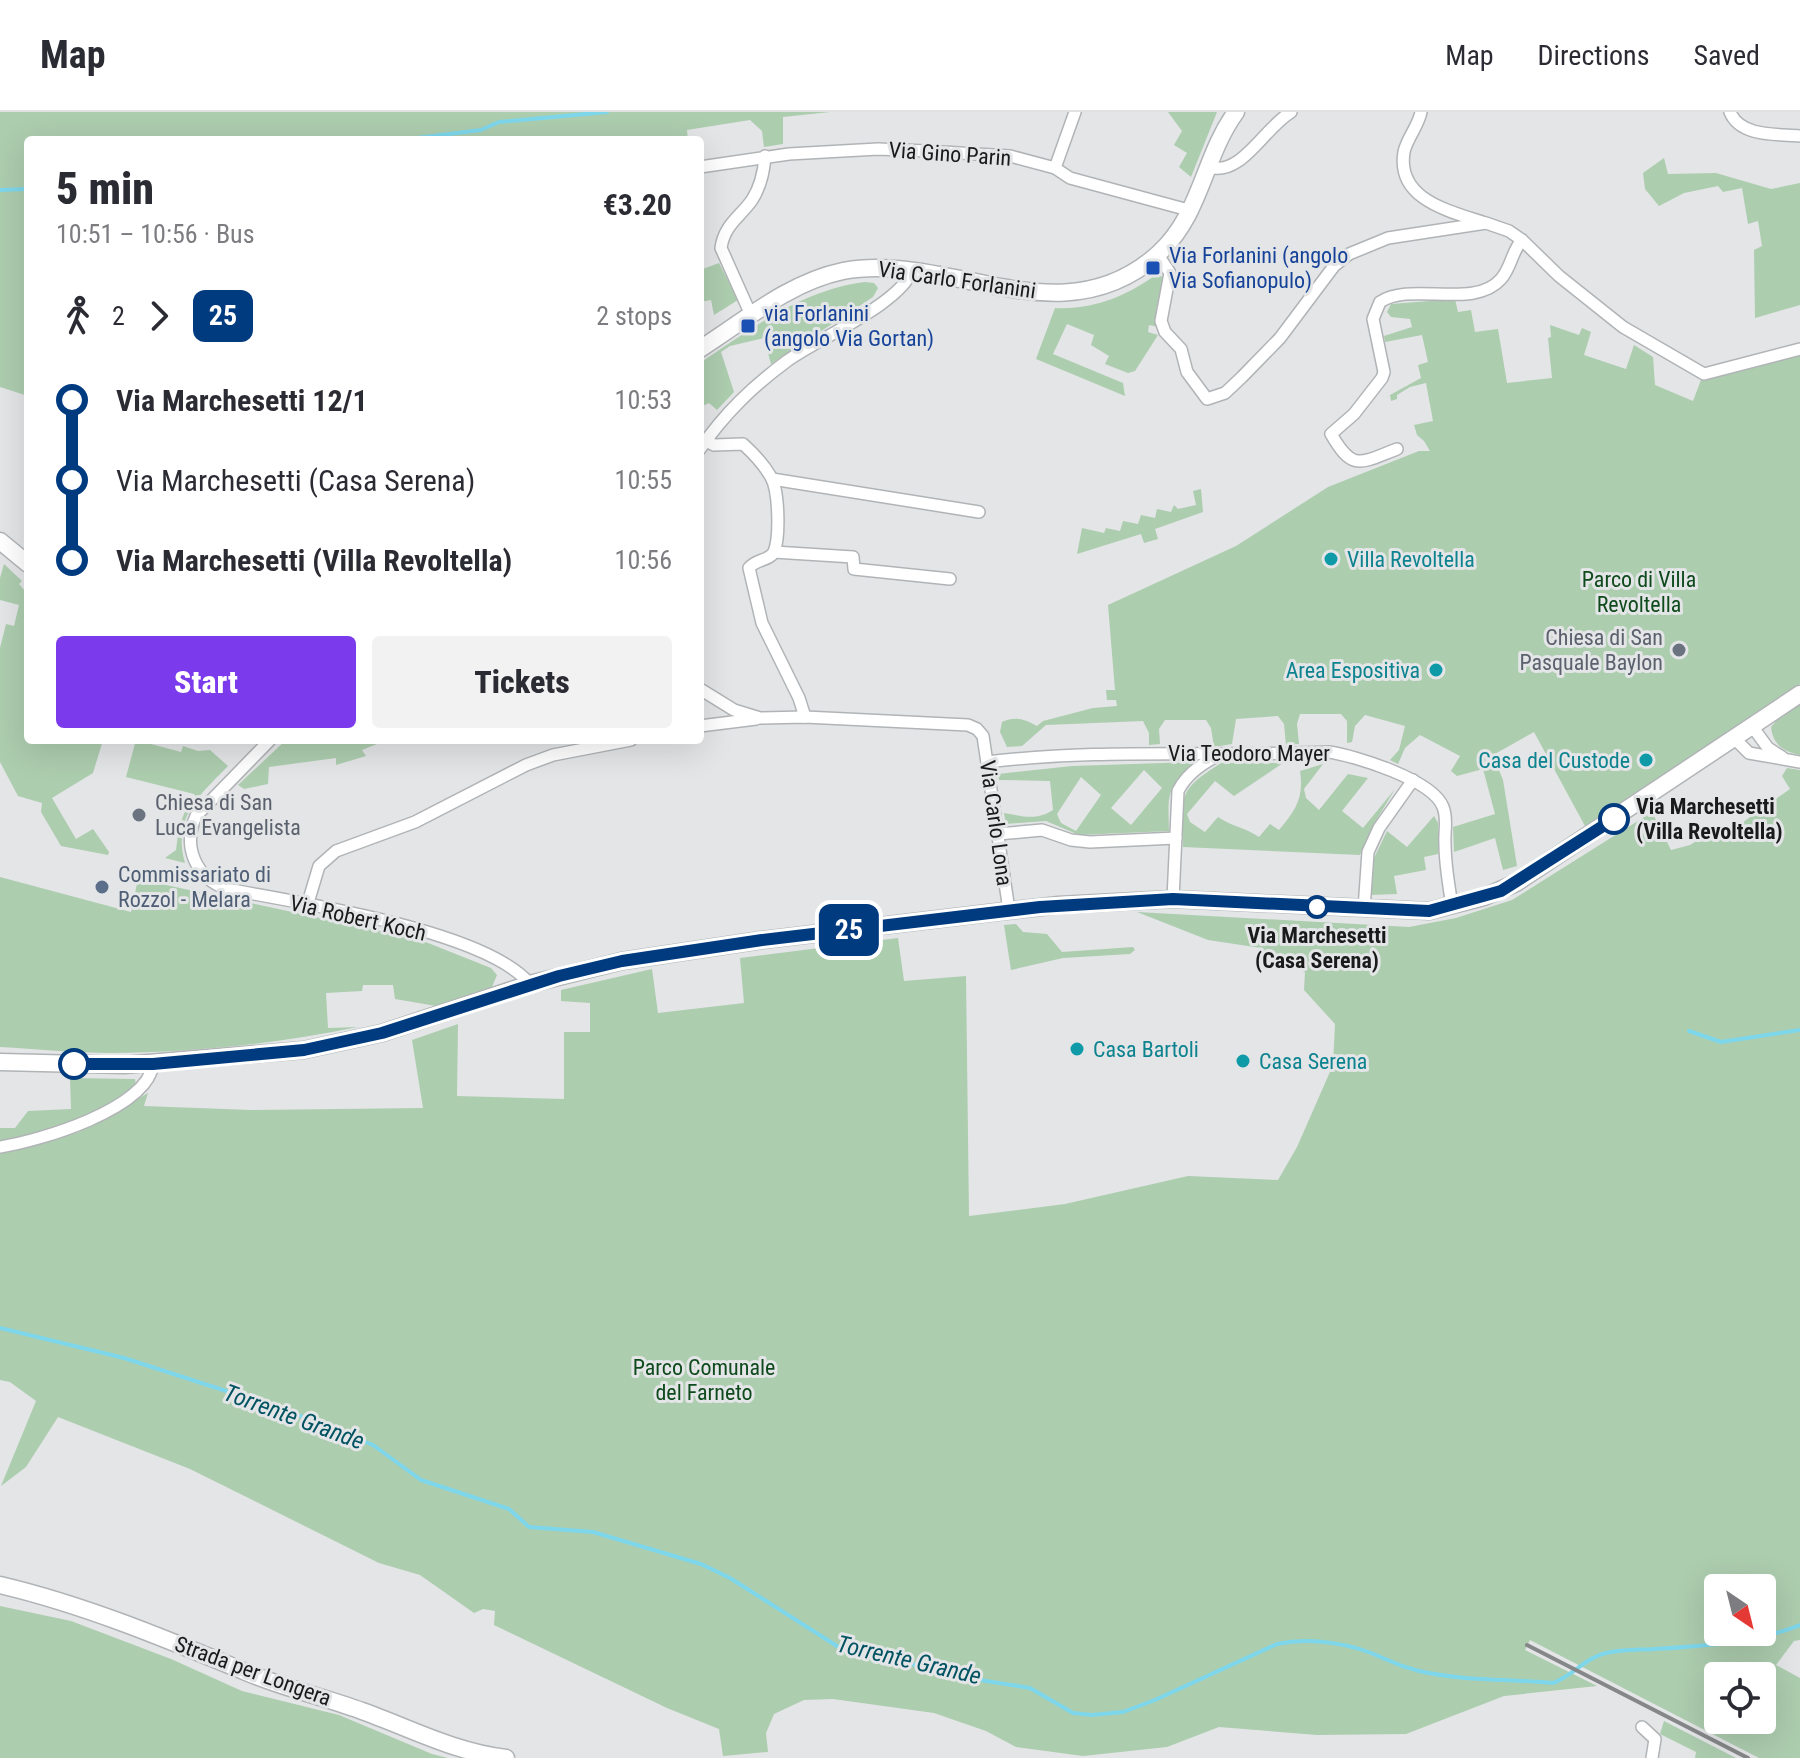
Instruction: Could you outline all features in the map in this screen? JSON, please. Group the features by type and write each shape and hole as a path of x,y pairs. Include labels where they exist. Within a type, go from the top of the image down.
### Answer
{"main road":[{"name":"Via Carlo Forlanini","path":"704,346 791,291 830,275 881,267 912,270 997,288 1074,292 1111,283 1158,255 1178,233 1192,211 1224,128 1236,112"},
{"path":"0,541 24,561"},
{"path":"0,1062 153,1064 304,1050 393,1029 530,984 609,964 685,950 1009,910 1173,899 1414,912 1452,906 1501,891 1516,883 1800,694"},
{"name":"Strada per Longera","path":"0,1585 62,1601 247,1672 361,1711 441,1744 506,1758"}],"street":[{"path":"1055,168 1075,112"},
{"path":"1209,167 1220,171 1231,168 1272,125 1291,112"},
{"path":"1421,112 1404,153 1407,182 1413,192 1449,210 1509,231 1570,286 1623,327 1704,374 1800,349"},
{"path":"1730,112 1736,123 1745,129 1800,136"},
{"name":"Via Gino Parin","path":"704,166 765,156 878,149 1010,156 1055,168 1070,178 1192,211"},
{"path":"751,315 721,248 727,227 753,199 761,181 765,156"},
{"path":"1158,255 1170,273 1161,321 1165,332 1181,349 1187,372 1207,399 1225,393 1242,377 1280,338 1334,266 1349,254 1388,238 1486,223"},
{"path":"1397,449 1363,461 1351,460 1343,455 1331,434 1354,414 1382,378 1384,372 1373,319 1380,302 1396,296 1462,293 1493,286 1508,269 1515,248 1522,240"},
{"path":"704,444 725,414 752,388 805,349 884,301 908,281 912,270"},
{"path":"704,445 743,444 772,479 778,515 774,552 768,558 753,562 749,568 762,623 799,698 805,717 760,718 704,725"},
{"path":"772,479 979,512"},
{"path":"774,552 853,557 854,569 950,579"},
{"path":"704,691 734,710 760,718"},
{"name":"Via Carlo Lona","path":"805,717 968,725 977,729 983,736 1009,910"},
{"path":"1752,726 1768,748 1786,759"},
{"path":"1734,738 1749,753 1800,762"},
{"name":"Via Robert Koch","path":"266,744 196,816 191,834 192,855 204,875 217,886 391,922 443,937 504,963 530,984"},
{"path":"307,906 319,866 336,851 428,816 526,765 553,755 610,744"},
{"name":"Via Teodoro Mayer","path":"987,762 1045,755 1329,752 1375,764 1413,780 1439,799 1443,807 1446,869 1452,906"},
{"path":"1173,899 1178,791 1182,782 1202,763 1221,754"},
{"path":"1364,909 1368,852 1379,828 1413,780"},
{"path":"998,834 1042,830 1071,840 1107,842 1176,838"},
{"path":"0,1147 65,1131 107,1110 150,1080 153,1064"},
{"path":"1642,1727 1655,1739 1652,1758"}],"green space":[{"path":"0,112 830,112 783,117 783,144 764,147 762,131 750,120 687,130 688,136 24,136 24,395 0,387"},
{"path":"1168,112 1217,112 1191,177 1179,167 1187,153 1174,145 1182,131"},
{"path":"1664,158 1668,174 1716,173 1771,189 1800,183 1800,305 1755,318 1754,250 1762,246 1758,221 1748,224 1742,188 1723,192 1718,186 1684,193 1659,206 1645,189 1643,173"},
{"path":"719,263 738,300 714,315 711,300 704,301 704,269"},
{"path":"1158,273 1164,279 1156,309 1159,327 1149,325 1148,332 1158,335 1135,371 1128,373 1105,364 1109,356 1091,345 1094,335 1067,324 1053,354 1123,383 1125,396 1036,359 1055,308 1083,307 1110,300"},
{"path":"865,282 874,283 878,288 873,297 771,364 764,338 730,346 721,352 734,392 717,410 709,403 704,405 704,360 798,302 842,286"},
{"name":"Parco di Villa Revoltella","path":"1455,299 1458,312 1471,310 1475,332 1498,329 1507,383 1552,378 1548,338 1551,337 1550,325 1579,335 1582,328 1591,332 1584,355 1626,369 1634,345 1653,357 1655,385 1693,401 1701,380 1800,354 1800,684 1585,826 1534,732 1493,755 1503,780 1517,866 1503,870 1495,838 1454,852 1453,827 1495,814 1483,769 1457,776 1451,771 1460,756 1420,735 1405,748 1398,764 1390,760 1399,750 1405,726 1365,715 1355,726 1352,742 1347,743 1347,721 1341,714 1300,714 1297,724 1299,744 1286,745 1284,724 1278,716 1236,719 1232,744 1214,747 1211,728 1206,720 1165,720 1159,729 1160,744 1149,745 1149,733 1143,721 1046,725 1022,746 1007,747 1000,732 1002,722 1007,720 1020,719 1037,726 1043,721 1093,708 1117,706 1116,700 1107,700 1106,690 1115,690 1108,605 1236,546 1328,487 1419,451 1430,451 1417,435 1414,425 1433,421 1426,383 1410,387 1391,401 1390,395 1421,378 1418,365 1428,362 1422,335 1385,342 1384,336 1412,327 1410,319 1391,317 1387,312 1391,304"},
{"path":"1201,489 1203,512 1155,529 1158,539 1144,543 1141,534 1077,554 1082,528 1104,533 1106,528 1120,531 1123,521 1138,524 1141,515 1155,518 1157,509 1171,512 1174,505 1178,509 1196,505 1193,491"},
{"path":"4,564 22,581 19,584 24,590 24,744 102,744 93,773 52,798 76,839 93,829 108,855 61,846 41,812 42,803 18,796 0,762 0,648 6,624 14,626 19,605 0,600 0,578"},
{"path":"1800,704 1800,755 1780,746 1771,727"},
{"path":"135,744 151,744 181,752 183,746 198,751 210,750 228,766 198,798 185,820 182,847 185,863 165,858 176,850 179,827 189,801 196,797 194,794 126,777"},
{"path":"282,744 377,744 362,750 366,756 336,765 336,758 269,767 268,784 244,789 238,785"},
{"path":"1194,762 1178,779 1171,793 1169,831 1079,835 1046,821 1006,824 1004,813 1035,817 1053,810 1050,781 999,780 998,774 1072,766","holes":["1144,770 1162,788 1131,825 1111,808","1081,777 1101,795 1076,831 1061,823 1057,814"]},
{"path":"1221,763 1283,763 1234,796 1215,781 1187,814 1190,822 1205,832 1218,817 1259,837 1270,824 1279,830 1297,803 1301,789 1300,771 1323,764 1304,789 1306,798 1319,810 1348,774 1368,778 1342,811 1363,828 1395,789 1360,855 1183,847 1185,797 1195,781"},
{"name":"Parco Comunale del Farneto","path":"1787,768 1800,770 1800,1640 1794,1641 1776,1665 1776,1662 1704,1662 1704,1730 1530,1640 1525,1650 1597,1686 1504,1696 1406,1734 1317,1735 1219,1727 1167,1747 1083,1756 1016,1747 986,1731 934,1713 833,1699 804,1700 774,1714 766,1733 768,1752 723,1756 719,1729 667,1708 494,1625 495,1611 483,1609 474,1613 420,1575 379,1563 190,1469 58,1417 26,1467 1,1486 36,1401 10,1382 0,1380 0,1154 79,1132 148,1093 144,1106 251,1110 423,1108 412,1040 458,1024 457,1096 564,1099 564,1032 590,1032 590,1003 561,1001 561,990 652,969 658,1013 744,1003 740,958 898,938 904,981 966,976 969,1216 1065,1204 1188,1176 1278,1180 1297,1147 1333,1065 1335,1024 1304,990 1305,972 1261,953 1261,948 1208,940 1137,912 1409,927 1456,918 1512,900 1652,812 1671,850 1690,845 1716,829 1722,837 1790,789 1782,776"},
{"path":"1434,816 1438,823 1438,854 1424,857 1426,870 1394,876 1397,894 1370,895 1374,858 1387,831 1407,847"},
{"path":"0,877 131,912 138,879 418,939 491,968 497,975 492,987 436,1006 395,999 393,985 363,985 362,991 326,993 328,1028 358,1027 297,1038 204,1049 110,1053 0,1047"},
{"path":"1016,924 1023,932 1047,934 1062,952 1133,947 1135,950 1130,954 1063,958 1011,970 1004,925"},
{"path":"70,1078 135,1079 136,1085 106,1106 72,1123 0,1141 0,1128 15,1128 28,1111 71,1109"},
{"path":"0,1606 71,1621 171,1659 242,1691 339,1715 448,1758 0,1758"},
{"name":"Parco Comunale del Farneto","path":"1776,1665 1800,1678 1800,1758 1759,1758 1712,1734 1776,1734"},
{"path":"1664,1721 1736,1758 1695,1758 1696,1752 1660,1734"}],"waterway":[{"path":"432,136 481,130 499,122 607,112"},
{"path":"0,190 24,189"},
{"path":"1689,1031 1721,1042 1800,1030"},
{"name":"Torrente Grande","path":"0,1328 124,1358 285,1410 373,1445 421,1480 509,1509 529,1527 593,1532 701,1564 730,1578 840,1648 1030,1688 1073,1713 1123,1712 1277,1644 1290,1642 1317,1641 1345,1645 1406,1667 1436,1674 1553,1683 1592,1658 1606,1653 1729,1643 1800,1625"}],"railway":[{"path":"1527,1645 1748,1758"}],"bus line":[{"name":"25","path":"74,1064 153,1064 304,1050 382,1033 559,976 622,961 762,940 1040,907 1173,899 1429,911 1501,891 1614,819"}],"place":[{"name":"Via Forlanini (angolo Via Sofianopulo)","path":"1153,268"},
{"name":"via Forlanini (angolo Via Gortan)","path":"748,326"},
{"name":"Villa Revoltella","path":"1331,559"},
{"name":"Chiesa di San Pasquale Baylon","path":"1679,650"},
{"name":"Area Espositiva","path":"1436,670"},
{"name":"Casa del Custode","path":"1646,760"},
{"name":"Chiesa di San Luca Evangelista","path":"139,815"},
{"name":"Via Marchesetti (Villa Revoltella)","path":"1614,819"},
{"name":"Commissariato di Rozzol - Melara","path":"102,887"},
{"name":"Via Marchesetti (Casa Serena)","path":"1317,907"},
{"name":"Casa Bartoli","path":"1077,1049"},
{"name":"Casa Serena","path":"1243,1061"}]}
